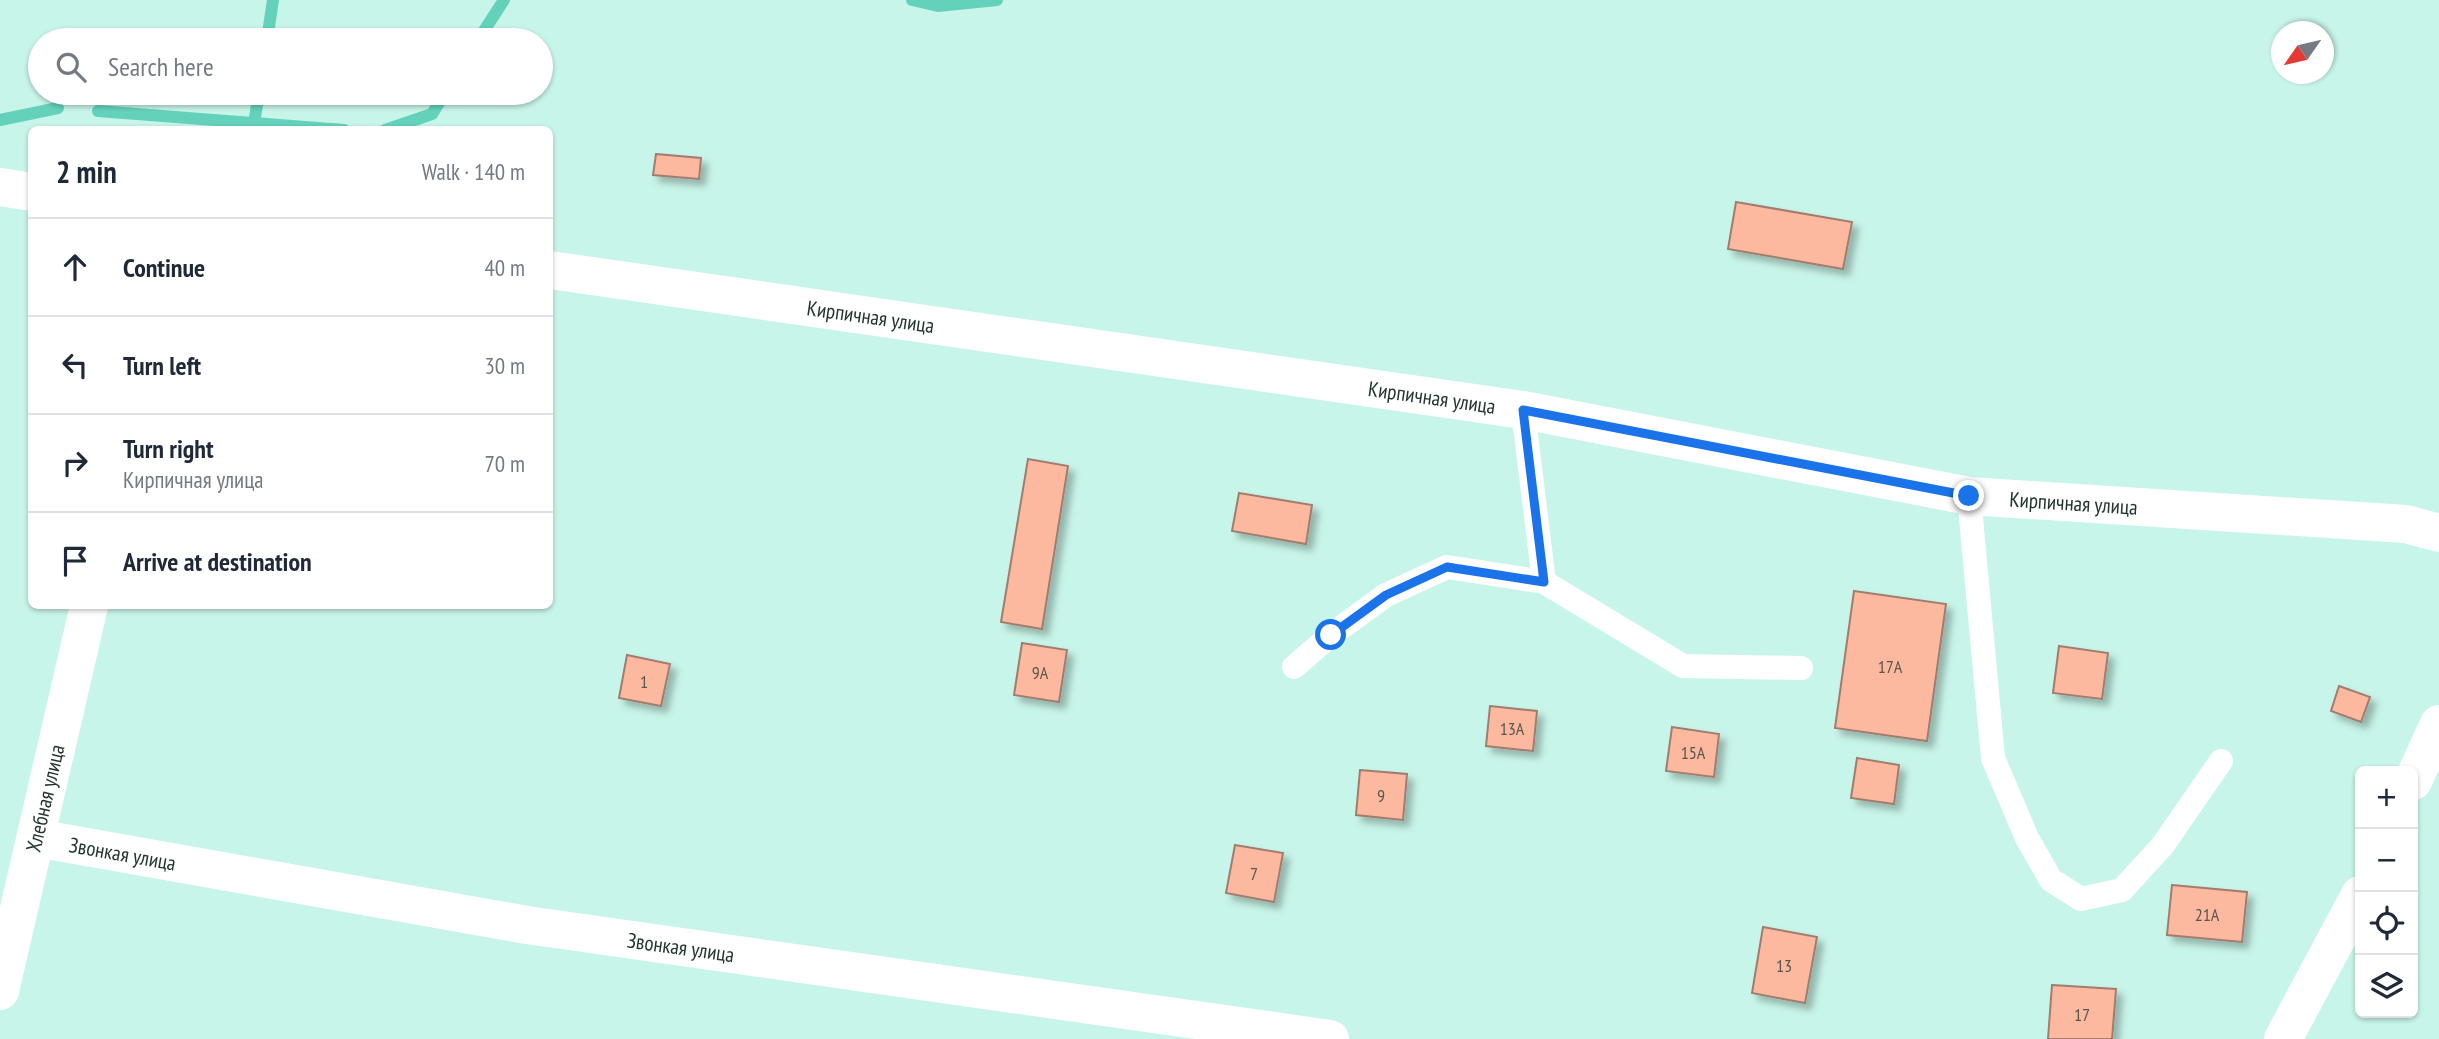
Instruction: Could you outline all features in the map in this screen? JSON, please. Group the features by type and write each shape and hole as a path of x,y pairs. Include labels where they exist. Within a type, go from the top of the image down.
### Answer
{"street":[{"path":"0,187 28,191"},
{"name":"Кирпичная улица","path":"553,270 1523,410 1969,496 2406,524 2439,533"},
{"name":"Хлебная улица","path":"0,991 88,609"},
{"path":"2418,770 2439,724"},
{"name":"Звонкая улица","path":"36,838 527,925 1330,1039"},
{"path":"2283,1039 2355,904"}],"lane":[{"path":"1523,410 1544,582"},
{"path":"1969,496 1993,758 2027,838 2051,880 2081,899 2122,890 2163,845 2221,761"},
{"path":"1294,667 1331,635 1386,595 1447,567 1544,582 1683,666 1801,668"}],"building":[{"path":"656,154 701,158 699,179 653,175"},
{"path":"1736,202 1852,222 1843,269 1728,249"},
{"path":"1028,459 1068,466 1042,629 1001,622"},
{"path":"1239,493 1312,505 1306,544 1232,531"},
{"path":"1854,591 1946,604 1927,741 1835,728"},
{"path":"1022,643 1067,650 1059,702 1014,695"},
{"path":"2059,646 2108,653 2102,699 2053,693"},
{"path":"627,655 670,664 661,706 619,698"},
{"path":"2339,686 2370,697 2361,722 2331,711"},
{"path":"1490,706 1537,711 1533,751 1486,746"},
{"path":"1672,727 1719,734 1714,777 1666,771"},
{"path":"1857,758 1899,765 1894,804 1851,798"},
{"path":"1360,770 1407,774 1403,820 1356,815"},
{"path":"1235,845 1283,853 1274,902 1226,893"},
{"path":"2172,885 2247,892 2242,942 2167,935"},
{"path":"1763,927 1817,937 1805,1003 1752,993"},
{"path":"2052,985 2116,989 2112,1039 2048,1039"}],"waterway":[{"path":"269,28 273,0"},
{"path":"486,28 504,0"},
{"path":"912,0 938,6 997,0"},
{"path":"254,123 257,105"},
{"path":"397,126 432,114 438,105"},
{"path":"0,120 58,108"},
{"path":"98,111 292,126"}],"route":[{"path":"1331,635 1386,595 1447,567 1544,582 1523,410 1969,496"}]}
